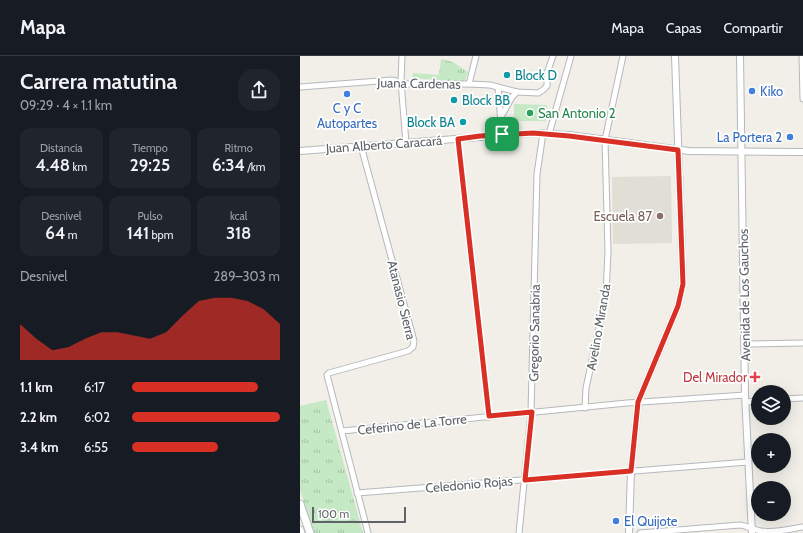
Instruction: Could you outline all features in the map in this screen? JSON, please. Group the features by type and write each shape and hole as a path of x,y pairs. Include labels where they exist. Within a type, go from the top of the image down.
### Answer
{"main road":[{"path":"300,504 310,533"}],"street":[{"path":"402,56 401,82 406,143"},
{"path":"469,84 476,56"},
{"name":"Juana Cardenas","path":"300,87 392,80 407,84 490,85 517,92 538,93 547,86 547,73 553,56"},
{"name":"Gregorio Sanabria","path":"519,533 532,412 537,174 546,133 571,56"},
{"name":"Avelino Miranda","path":"585,408 586,388 606,295 608,250 605,140 623,56"},
{"path":"629,533 631,471 638,402 678,306 683,284 675,56"},
{"name":"Avenida de Los Gauchos","path":"740,56 744,344 751,530"},
{"path":"802,56 803,99"},
{"path":"498,88 502,134"},
{"path":"501,116 512,97 517,92"},
{"name":"Juan Alberto Caracará","path":"300,151 458,139 502,134 546,133 689,151 803,152"},
{"path":"458,139 489,416"},
{"name":"Atanasio Sierra","path":"361,146 414,341 413,347 408,351 328,374 368,533"},
{"path":"744,344 803,343"},
{"name":"Ceferino de La Torre","path":"342,431 638,402 746,398 751,399"},
{"path":"791,399 803,398"},
{"name":"Celedonio Rojas","path":"358,493 748,462"},
{"path":"640,533 740,526 751,530 769,532 803,527"}],"shaded area":[{"path":"671,176 672,243 613,244 612,177"}],"green space":[{"path":"441,59 453,62 468,72 465,80 460,82 412,78 413,73 439,75"},
{"name":"San Antonio 2","path":"514,104 547,105 546,121 514,121"},
{"path":"326,400 363,533 314,533 300,490 300,406"}],"place":[{"name":"Block D","path":"507,75"},
{"name":"Kiko","path":"752,91"},
{"name":"C y C Autopartes","path":"347,94"},
{"name":"Block BB","path":"454,100"},
{"name":"San Antonio 2","path":"530,113"},
{"name":"Block BA","path":"463,122"},
{"name":"La Portera 2","path":"790,137"},
{"name":"Escuela 87","path":"660,216"},
{"name":"Del Mirador","path":"755,377"},
{"name":"El Quijote","path":"616,521"}],"route":[{"path":"502,134 548,134 678,150 683,284 678,306 638,402 631,471 525,480 532,412 489,416 458,139 502,134"}]}
